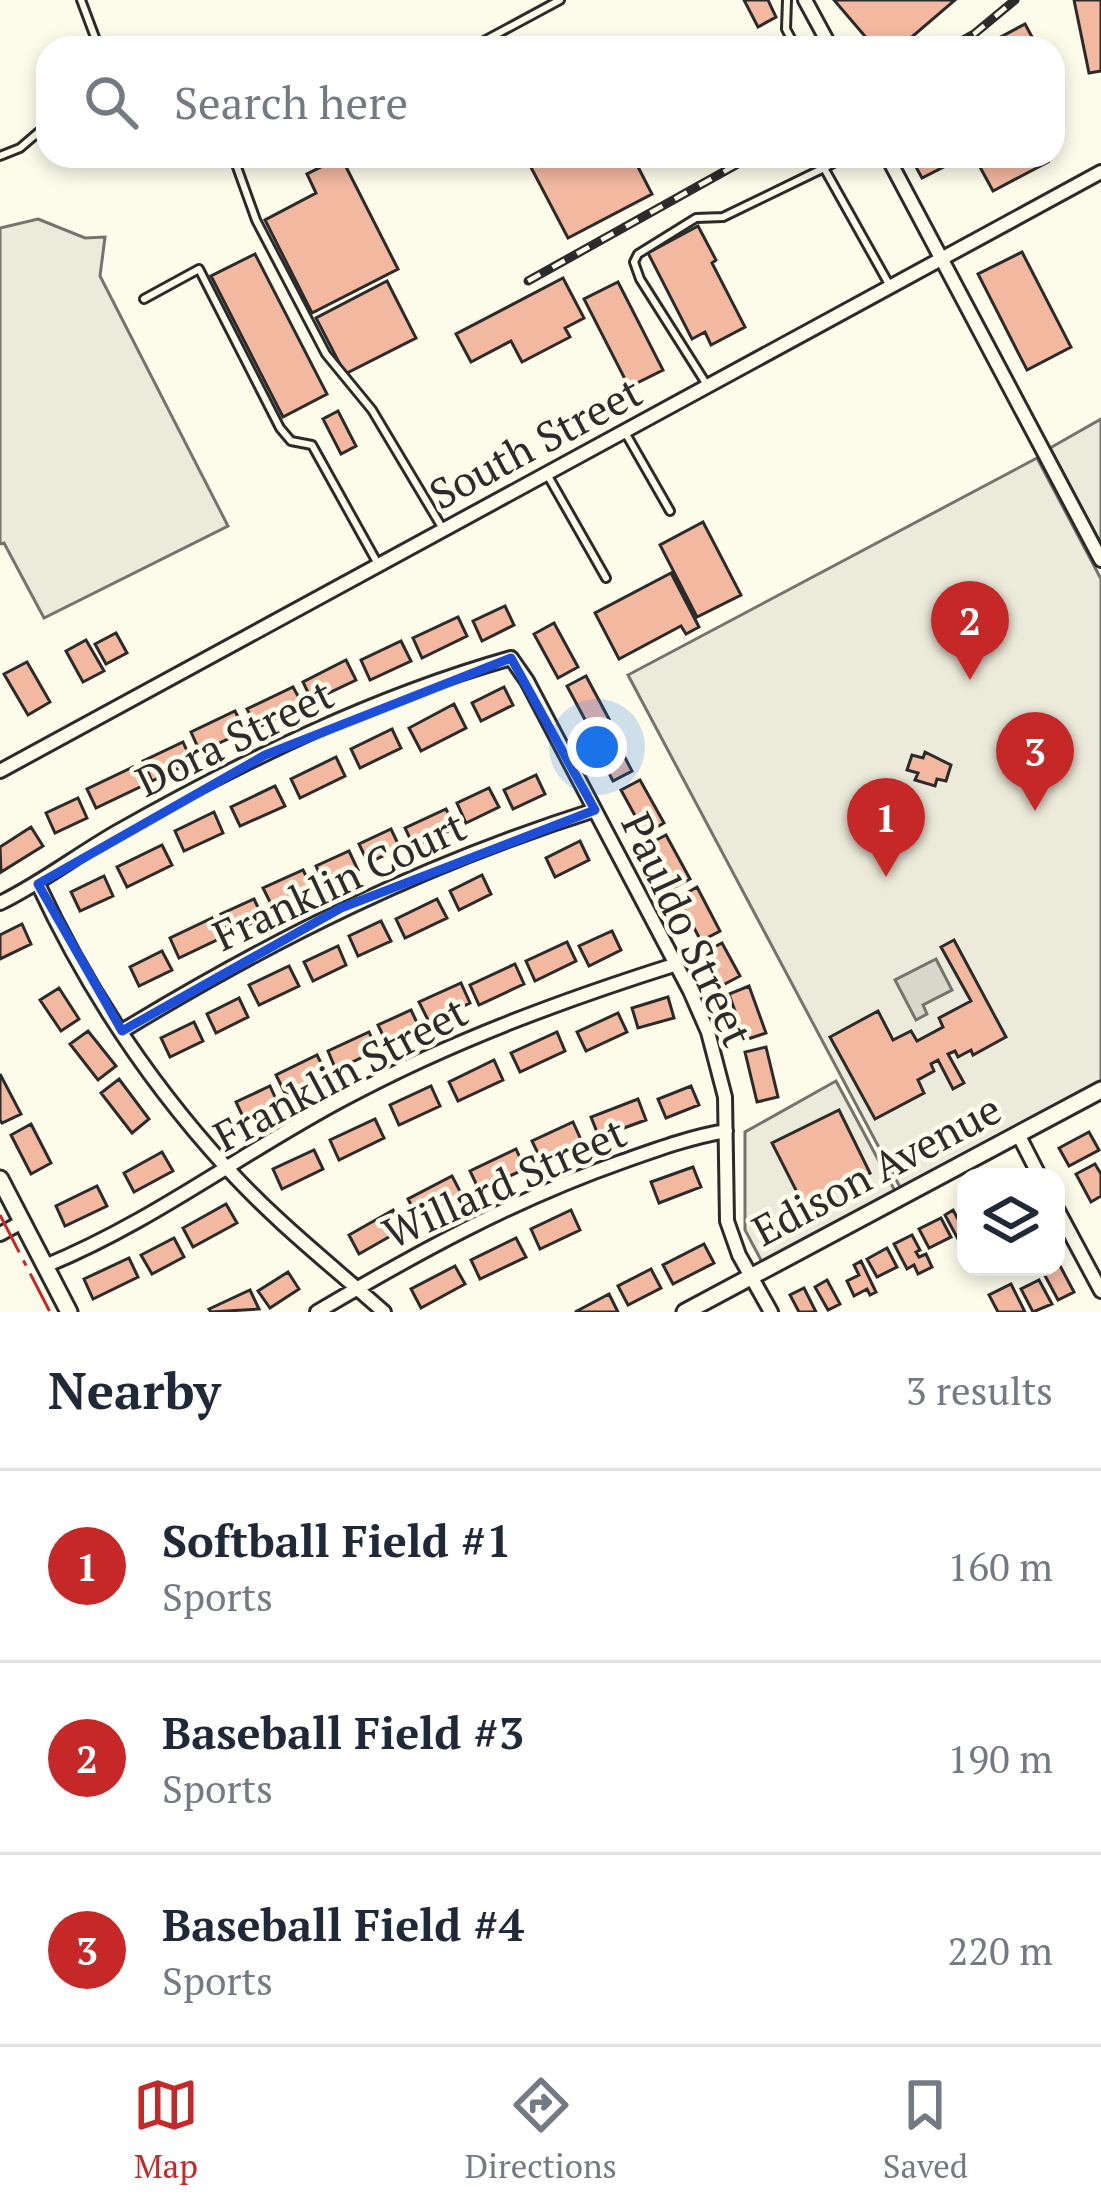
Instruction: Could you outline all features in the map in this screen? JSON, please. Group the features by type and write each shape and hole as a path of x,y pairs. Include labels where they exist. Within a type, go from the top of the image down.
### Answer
{"street":[{"path":"805,0 824,36"},
{"path":"893,168 1101,560"},
{"name":"South Street","path":"1,766 1101,172"},
{"name":"Pauldo Street","path":"511,658 708,1032 722,1084 727,1221 739,1255 771,1312"},
{"name":"Dora Street","path":"0,903 115,833 265,754 364,710 511,658"},
{"name":"Franklin Court","path":"122,1031 341,908 497,843 595,810"},
{"path":"38,884 80,968 227,1168 384,1312"},
{"name":"Franklin Street","path":"45,1266 142,1220 346,1097 463,1041 551,1005 676,964"},
{"name":"Edison Avenue","path":"685,1312 1101,1090"},
{"name":"Willard Street","path":"317,1312 409,1257 538,1193 656,1150 726,1131"},
{"path":"1018,1134 1035,1168"},
{"path":"0,1180 64,1311"},
{"path":"0,1234 22,1222"},
{"path":"1065,1224 1101,1292"}],"lane":[{"path":"81,0 94,36"},
{"path":"493,36 560,0"},
{"path":"787,0 790,36"},
{"path":"0,157 36,134"},
{"path":"237,168 256,220 326,354 372,410 443,529"},
{"path":"707,386 634,262 638,254 696,218 723,218 824,168 890,286"},
{"path":"144,298 199,268 280,428 291,441 312,445 378,564"},
{"path":"624,431 670,511"},
{"path":"546,473 606,578"}],"highlighted area":[{"path":"511,658 595,810 341,908 122,1031 38,884 265,755"}],"shaded area":[{"path":"38,219 85,238 105,237 100,276 228,526 44,618 4,543 0,544 0,228"},
{"path":"1101,419 1101,544 1050,448"},
{"path":"1037,458 1101,579 1101,1083 901,1189 628,675"},
{"path":"936,959 952,990 923,1005 927,1014 916,1020 895,980"},
{"path":"836,1081 895,1191 762,1262 745,1230 745,1132"}],"building":[{"path":"744,0 768,0 776,17 758,27"},
{"path":"834,0 955,0 913,36 865,36"},
{"path":"1074,0 1101,0 1101,71 1089,73"},
{"path":"1025,24 1032,36 1002,36"},
{"path":"319,168 347,168 398,269 312,313 265,220 316,193 307,174"},
{"path":"531,168 639,168 652,194 568,238"},
{"path":"917,168 942,168 922,178"},
{"path":"981,168 1037,168 993,191"},
{"path":"698,226 745,327 711,345 705,332 692,339 648,253"},
{"path":"1022,252 1071,347 1027,370 978,274"},
{"path":"255,254 327,394 283,417 211,276"},
{"path":"563,278 584,318 565,328 570,337 522,362 511,341 471,362 456,334"},
{"path":"387,281 416,338 345,374 316,318"},
{"path":"618,282 663,370 629,387 584,299"},
{"path":"338,411 356,446 341,454 323,419"},
{"path":"703,522 741,595 697,617 660,545"},
{"path":"671,573 699,627 686,634 681,626 619,659 595,613"},
{"path":"505,606 514,625 482,641 473,621"},
{"path":"458,617 467,636 422,658 413,638"},
{"path":"554,623 578,667 558,678 534,634"},
{"path":"116,633 127,653 106,664 95,644"},
{"path":"86,640 104,671 83,682 66,651"},
{"path":"401,641 411,661 370,680 361,660"},
{"path":"346,660 356,680 312,701 303,682"},
{"path":"27,662 50,702 28,715 4,674"},
{"path":"586,676 609,719 590,729 567,686"},
{"path":"293,687 303,705 257,728 247,709"},
{"path":"504,687 513,705 481,721 472,703"},
{"path":"454,704 466,728 421,751 409,728"},
{"path":"235,711 245,731 200,752 191,732"},
{"path":"392,729 401,748 360,768 351,749"},
{"path":"611,731 632,771 613,781 592,741"},
{"path":"183,742 192,762 152,781 143,761"},
{"path":"925,752 951,765 946,781 937,779 935,786 915,780 918,773 907,770 912,755 923,758"},
{"path":"336,757 345,776 300,798 291,779"},
{"path":"133,767 142,786 96,808 87,789"},
{"path":"536,775 545,794 513,809 504,790"},
{"path":"640,780 664,823 645,834 621,790"},
{"path":"275,786 285,806 240,826 231,807"},
{"path":"489,788 499,807 466,823 457,803"},
{"path":"78,798 87,818 55,833 46,813"},
{"path":"446,809 455,828 414,847 405,828"},
{"path":"214,812 223,833 184,851 175,831"},
{"path":"31,827 43,846 1,872 0,847"},
{"path":"391,829 400,848 368,863 359,844"},
{"path":"666,835 690,879 671,889 647,845"},
{"path":"580,841 589,860 555,877 546,858"},
{"path":"162,845 172,865 127,887 117,867"},
{"path":"349,851 358,870 325,886 316,866"},
{"path":"303,870 313,889 273,908 263,888"},
{"path":"482,875 491,894 459,910 450,891"},
{"path":"104,876 113,896 80,911 71,892"},
{"path":"697,887 720,931 701,941 678,898"},
{"path":"254,899 263,918 230,933 221,914"},
{"path":"437,899 447,918 405,938 396,919"},
{"path":"212,918 221,938 179,958 170,938"},
{"path":"381,921 391,941 358,956 349,936"},
{"path":"22,924 31,944 0,959 0,935"},
{"path":"612,931 621,950 589,966 579,946"},
{"path":"954,940 1006,1037 973,1055 971,1050 958,1057 955,1051 948,1054 964,1083 953,1089 938,1060 931,1064 934,1071 918,1080 924,1093 875,1119 830,1037 878,1011 893,1040 911,1031 917,1041 943,1027 939,1018 971,1001 941,947"},
{"path":"567,942 576,961 535,981 526,961"},
{"path":"722,943 740,976 721,986 703,953"},
{"path":"338,946 346,965 313,981 304,962"},
{"path":"162,951 172,970 139,986 130,967"},
{"path":"515,964 524,984 479,1005 470,985"},
{"path":"289,966 299,986 259,1005 249,985"},
{"path":"461,983 470,1003 429,1022 419,1002"},
{"path":"749,986 766,1033 745,1040 729,994"},
{"path":"59,988 79,1019 61,1031 40,1000"},
{"path":"668,997 674,1018 638,1028 632,1008"},
{"path":"239,998 248,1017 216,1033 207,1014"},
{"path":"411,1010 420,1029 387,1044 378,1025"},
{"path":"618,1013 627,1032 586,1051 577,1032"},
{"path":"194,1022 203,1041 170,1057 161,1038"},
{"path":"88,1031 116,1066 98,1080 70,1044"},
{"path":"369,1032 377,1050 336,1070 328,1051"},
{"path":"557,1032 565,1051 520,1072 511,1053"},
{"path":"766,1047 778,1097 757,1102 745,1052"},
{"path":"317,1055 327,1075 286,1095 276,1075"},
{"path":"494,1060 503,1080 458,1101 449,1082"},
{"path":"0,1074 21,1114 2,1123 0,1120"},
{"path":"119,1079 149,1119 132,1133 101,1093"},
{"path":"270,1086 279,1106 245,1121 236,1102"},
{"path":"431,1086 440,1106 399,1125 390,1105"},
{"path":"691,1086 699,1105 666,1118 658,1099"},
{"path":"638,1099 646,1120 599,1137 591,1117"},
{"path":"839,1110 870,1173 804,1206 772,1143"},
{"path":"375,1119 384,1138 339,1160 330,1140"},
{"path":"573,1122 582,1142 541,1160 532,1141"},
{"path":"31,1124 51,1163 31,1174 11,1135"},
{"path":"1089,1132 1099,1150 1069,1166 1059,1148"},
{"path":"516,1149 525,1169 479,1190 470,1171"},
{"path":"314,1150 323,1169 282,1189 273,1169"},
{"path":"162,1152 173,1171 134,1192 124,1173"},
{"path":"1095,1164 1101,1174 1101,1196 1091,1202 1076,1174"},
{"path":"693,1167 701,1187 659,1203 651,1182"},
{"path":"452,1176 462,1195 418,1218 408,1199"},
{"path":"97,1186 107,1206 65,1226 56,1206"},
{"path":"226,1204 237,1223 193,1247 183,1228"},
{"path":"393,1210 403,1229 359,1254 349,1235"},
{"path":"571,1210 580,1230 540,1249 531,1229"},
{"path":"953,1210 957,1217 957,1237 945,1215"},
{"path":"941,1218 951,1237 929,1248 919,1229"},
{"path":"912,1235 919,1257 926,1254 932,1267 918,1274 914,1265 907,1269 894,1244"},
{"path":"174,1238 184,1257 152,1274 141,1255"},
{"path":"516,1238 526,1257 480,1279 471,1260"},
{"path":"704,1244 714,1263 673,1284 663,1265"},
{"path":"887,1248 897,1267 877,1277 867,1259"},
{"path":"129,1258 138,1277 93,1299 84,1279"},
{"path":"861,1261 876,1292 870,1295 867,1289 854,1296 847,1281 859,1275 854,1265"},
{"path":"455,1266 465,1284 421,1308 411,1289"},
{"path":"651,1269 661,1288 628,1305 618,1286"},
{"path":"288,1272 299,1289 270,1308 258,1291"},
{"path":"1065,1275 1074,1292 1058,1300 1045,1276"},
{"path":"827,1280 840,1304 828,1310 815,1287"},
{"path":"1039,1280 1052,1304 1033,1312 1021,1289"},
{"path":"1011,1284 1025,1312 998,1312 989,1295"},
{"path":"804,1288 816,1312 799,1312 790,1295"},
{"path":"250,1290 259,1309 209,1309"},
{"path":"609,1294 618,1312 575,1312"}],"railway":[{"path":"970,36 1015,0"},
{"path":"528,281 730,168"}],"power":[{"path":"0,1215 50,1312"}],"place":[{"name":"Baseball Field #3","path":"970,680"},
{"name":"Baseball Field #4","path":"1035,811"},
{"name":"Softball Field #1","path":"886,877"}]}
